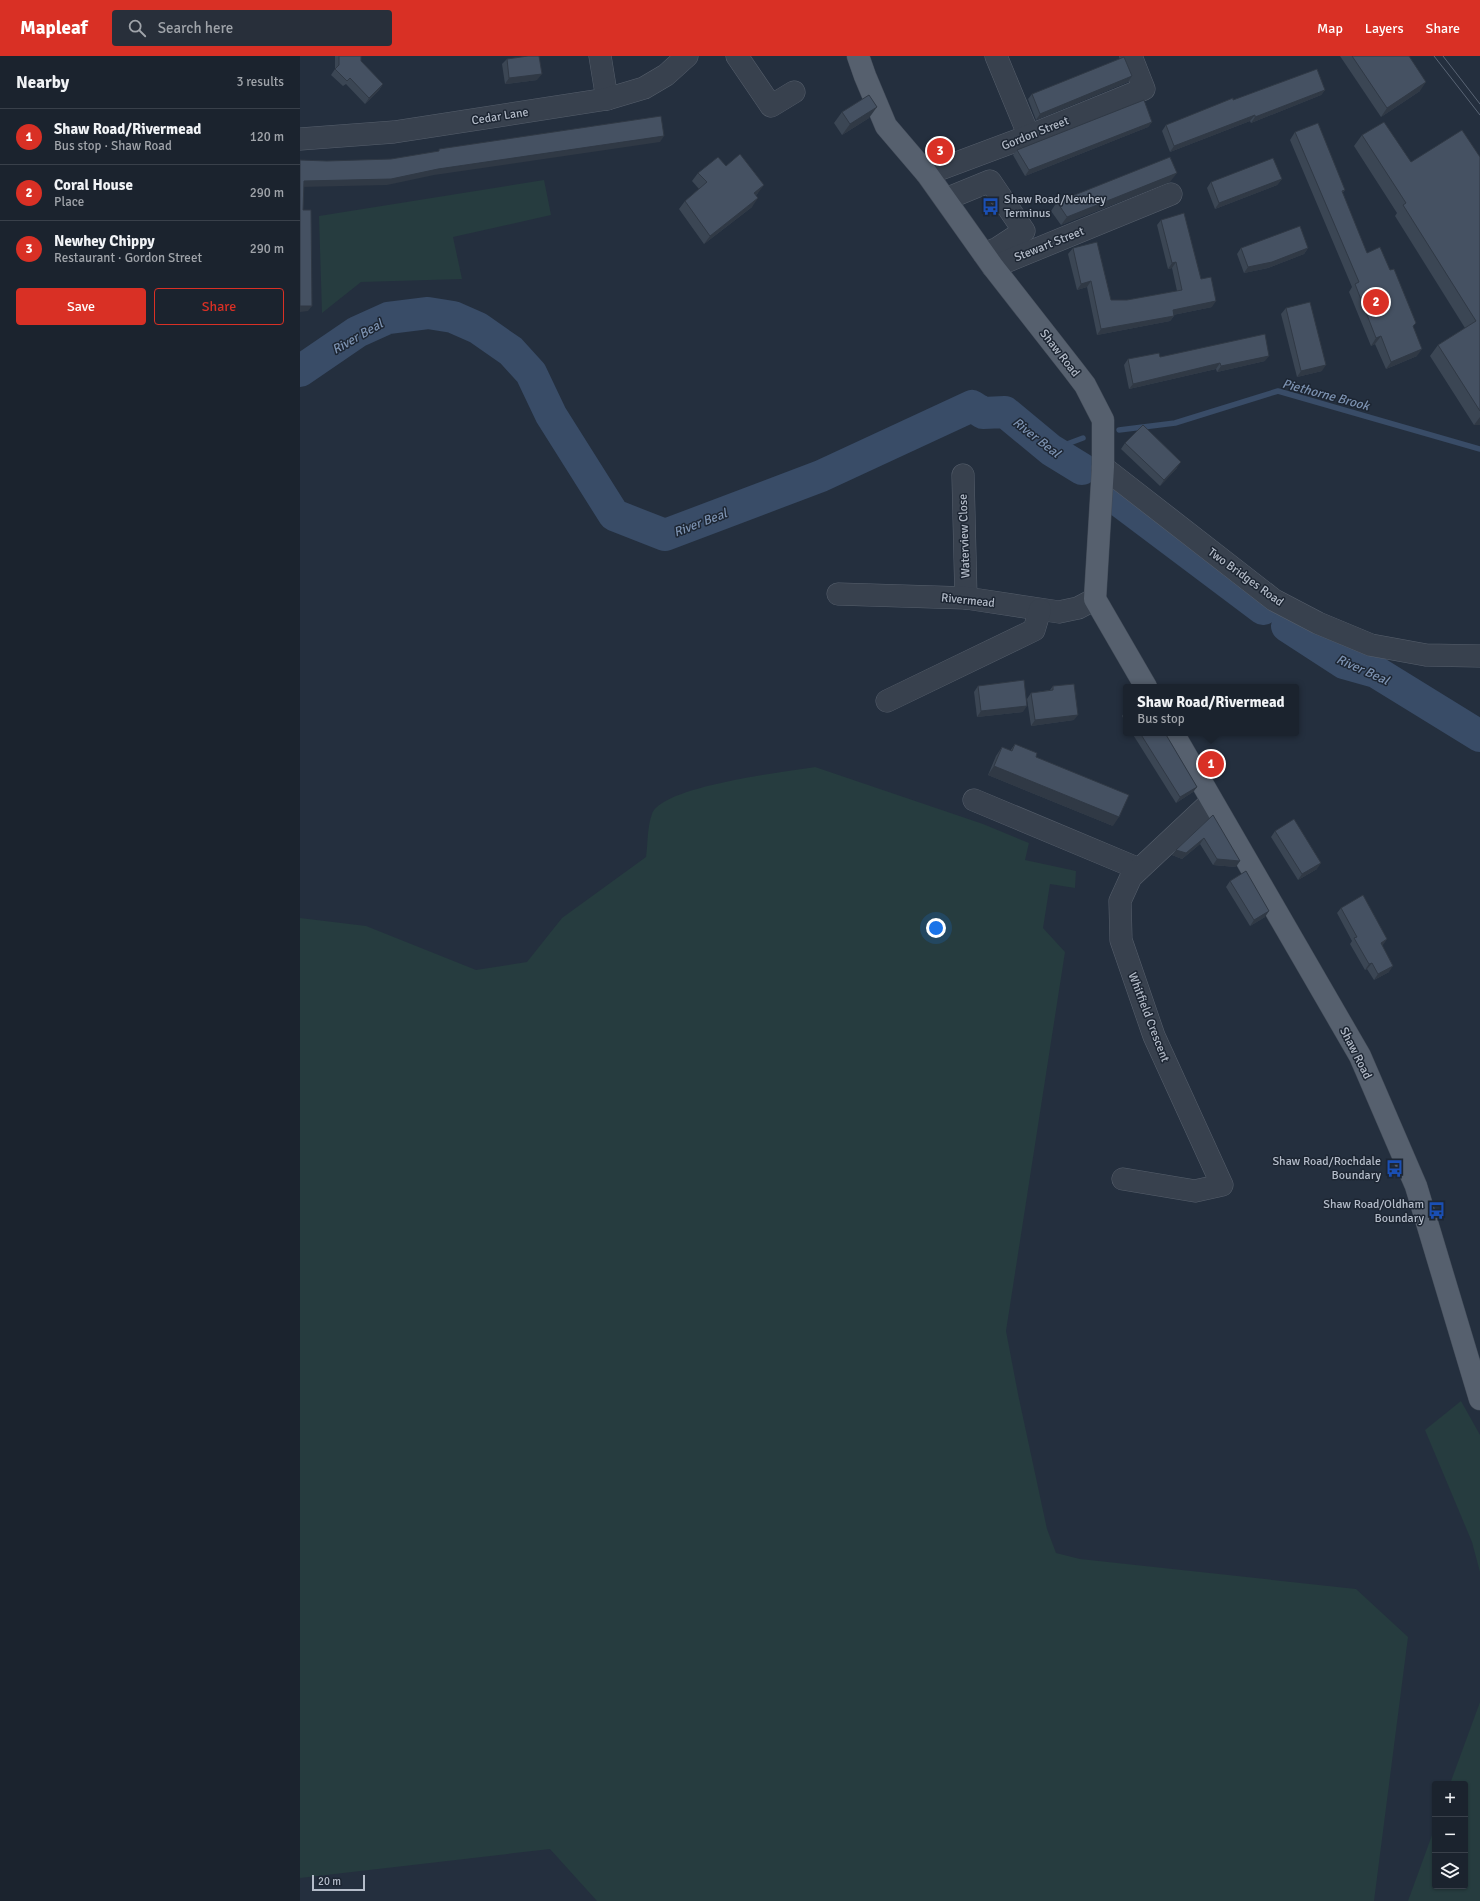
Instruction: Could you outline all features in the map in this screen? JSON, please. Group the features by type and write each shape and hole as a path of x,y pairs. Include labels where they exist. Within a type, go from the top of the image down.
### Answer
{"main road":[{"name":"Shaw Road","path":"858,56 886,126 927,174 989,260 1085,385 1103,420 1103,467 1095,599"},
{"path":"1095,599 1144,684"},
{"name":"Shaw Road","path":"1175,736 1360,1056 1416,1186 1480,1399"}],"street":[{"path":"600,56 607,99"},
{"name":"Cedar Lane","path":"300,139 394,132 607,99 644,88 666,75 687,56"},
{"path":"737,56 772,106 794,92"},
{"path":"996,56 1029,136"},
{"name":"Gordon Street","path":"927,174 1029,136 1144,89 1131,56"},
{"path":"946,199 990,181 1007,205 1024,231 998,248 989,260"},
{"name":"Stewart Street","path":"989,260 1171,194"},
{"name":"Two Bridges Road","path":"1103,467 1274,600 1318,623 1379,646 1426,655 1480,656"},
{"name":"Waterview Close","path":"962,475 966,598"},
{"name":"Rivermead","path":"838,594 966,598 1059,612 1078,608 1095,599"},
{"path":"887,701 1034,630 1040,610"},
{"path":"974,800 1139,869"},
{"name":"Whitfield Crescent","path":"1123,1178 1195,1191 1222,1185 1154,1036 1121,940 1120,901 1131,877 1212,801"}],"green space":[{"path":"544,180 551,215 453,237 462,279 361,282 322,313 319,216"},
{"path":"815,767 983,824 1029,843 1025,860 1076,871 1075,888 1050,884 1043,928 1065,952 1006,1331 1047,1529 1056,1553 1080,1559 1356,1589 1408,1637 1374,1901 597,1901 550,1849 300,1878 300,918 366,926 476,970 527,962 562,918 646,857 650,819 652,814 661,804 677,796 700,788 753,777"},
{"path":"1461,1401 1480,1435 1480,1572 1472,1542 1425,1430"},
{"path":"1480,1702 1480,1901 1408,1901 1432,1835 1432,1889 1468,1889 1468,1781 1451,1781"}],"building":[{"path":"339,56 361,56 361,61 383,84 369,98 350,78 347,81 335,69 339,65"},
{"path":"539,56 542,74 509,78 507,59"},
{"path":"1352,56 1409,56 1426,82 1387,108"},
{"path":"1124,57 1132,76 1040,114 1032,94"},
{"path":"1317,69 1325,90 1174,146 1166,125 1233,98 1233,100"},
{"path":"869,95 877,107 850,124 842,112"},
{"path":"1144,100 1152,122 1029,170 1017,150"},
{"path":"661,116 664,136 438,169 391,179 304,181 303,210 311,210 312,306 300,306 300,160 327,161 391,159 439,151 439,149"},
{"path":"1384,122 1411,162 1462,130 1480,157 1480,411 1438,345 1476,321 1403,205 1406,203 1362,135"},
{"path":"1318,123 1345,190 1342,191 1367,253 1380,247 1390,270 1394,269 1416,323 1413,326 1422,349 1391,362 1381,336 1376,338 1355,284 1359,282 1295,132"},
{"path":"740,154 764,185 754,193 758,198 710,236 685,201 707,182 698,173 718,157 726,166"},
{"path":"1170,157 1177,173 1067,217 1057,202"},
{"path":"1273,158 1282,179 1219,203 1211,182"},
{"path":"1184,213 1201,279 1211,277 1216,301 1173,310 1174,316 1101,329 1091,281 1081,284 1073,248 1097,242 1111,300 1127,300 1182,290 1176,262 1172,263 1161,220"},
{"path":"1300,226 1308,248 1272,262 1248,267 1241,248"},
{"path":"1310,302 1326,365 1301,371 1286,308"},
{"path":"1265,334 1269,356 1221,366 1220,363 1133,384 1128,359 1159,353 1160,357"},
{"path":"1143,425 1181,462 1164,480 1125,443"},
{"path":"1024,680 1027,706 981,711 978,686"},
{"path":"1074,684 1078,715 1035,720 1031,693 1053,690 1053,686"},
{"path":"1142,736 1167,736 1197,787 1180,797"},
{"path":"1015,744 1037,753 1036,757 1129,795 1119,817 994,766 1002,747 1012,751"},
{"path":"1213,815 1240,861 1217,859 1204,838 1186,853 1176,850"},
{"path":"1294,819 1321,863 1302,874 1275,831"},
{"path":"1246,871 1269,911 1254,920 1230,881"},
{"path":"1363,895 1387,939 1381,943 1393,966 1378,974 1372,963 1369,964 1354,938 1357,937 1341,908"}],"waterway":[{"name":"River Beal","path":"300,371 357,332 388,318 428,313 453,317 478,328 511,351 531,373 551,415 614,515 665,535 821,476 972,406 983,413 1005,412 1051,450 1082,469"},
{"name":"Piethorne Brook","path":"1119,430 1175,423 1278,391 1480,449"},
{"name":"Piethorne Brook","path":"1051,450 1083,438"},
{"name":"River Beal","path":"1118,500 1263,609"},
{"name":"River Beal","path":"1287,626 1344,663 1376,672 1480,736"}],"tram line":[{"path":"1434,56 1480,115"},
{"path":"1443,56 1480,104"}],"place":[{"name":"Newhey Chippy","path":"940,151"},
{"name":"Shaw Road/Newhey Terminus","path":"991,206"},
{"name":"Coral House","path":"1376,302"},
{"name":"Shaw Road/Rivermead","path":"1211,764"},
{"name":"Shaw Road/Rochdale Boundary","path":"1394,1168"},
{"name":"Shaw Road/Oldham Boundary","path":"1437,1211"}]}
